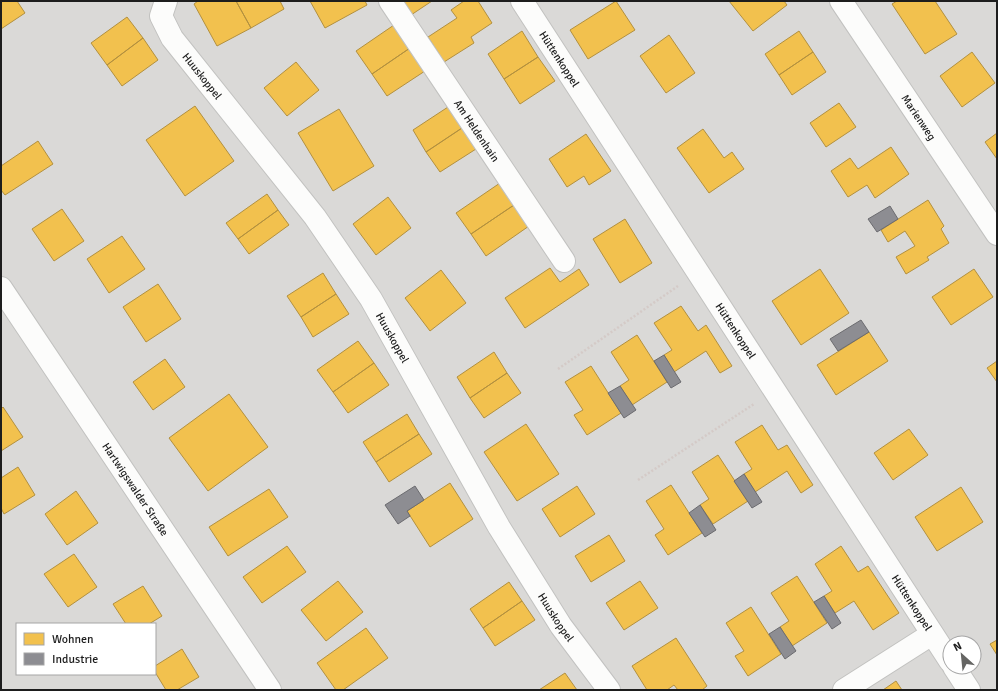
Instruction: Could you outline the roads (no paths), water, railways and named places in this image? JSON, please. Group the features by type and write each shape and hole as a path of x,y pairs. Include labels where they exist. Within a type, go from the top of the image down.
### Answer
{"street":[{"name":"Huuskoppel","path":"166,1 161,16 172,38 315,217 371,299 499,527 561,626 608,690"},
{"name":"Am Heldenhain","path":"390,1 564,261"},
{"name":"Hüttenkoppel","path":"522,1 942,649"},
{"name":"Marienweg","path":"841,1 997,234"},
{"name":"Hartwigswalder Straße","path":"1,288 270,690"},
{"path":"844,690 932,634"},
{"path":"959,675 969,690"}]}
